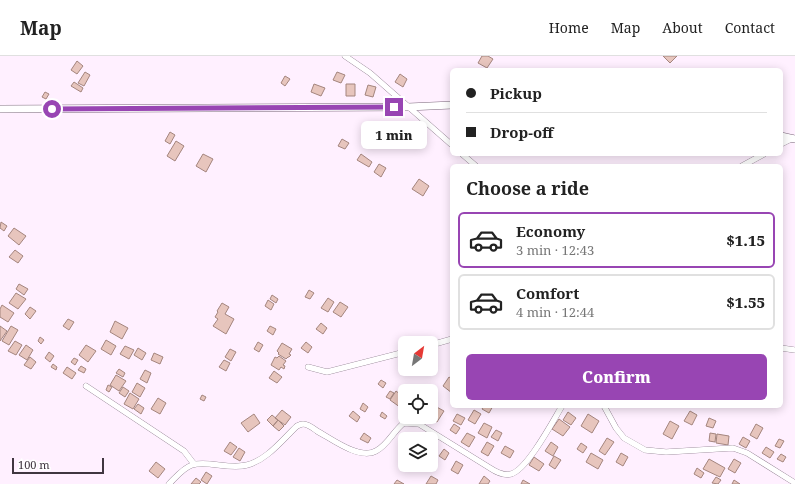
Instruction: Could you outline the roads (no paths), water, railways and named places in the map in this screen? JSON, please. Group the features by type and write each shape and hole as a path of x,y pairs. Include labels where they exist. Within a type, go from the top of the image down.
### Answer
{"street":[{"path":"345,56 370,73 450,143"},
{"path":"0,109 408,107 450,105"},
{"path":"783,136 794,138"},
{"path":"783,143 794,138"},
{"path":"464,156 474,164"},
{"path":"746,164 760,156"},
{"path":"438,343 450,340"},
{"path":"783,348 795,350"},
{"path":"308,367 327,372 398,354"},
{"path":"86,386 184,451 194,464"},
{"path":"169,484 185,468 194,464 237,467 247,466 258,462 297,426 302,424 308,425 337,443 357,453 372,453 382,448 400,426 408,422 419,424 499,473 511,474 517,471 529,458 561,408"},
{"path":"605,408 616,428 624,438 645,450 666,452 733,448 747,453 795,483"}]}
